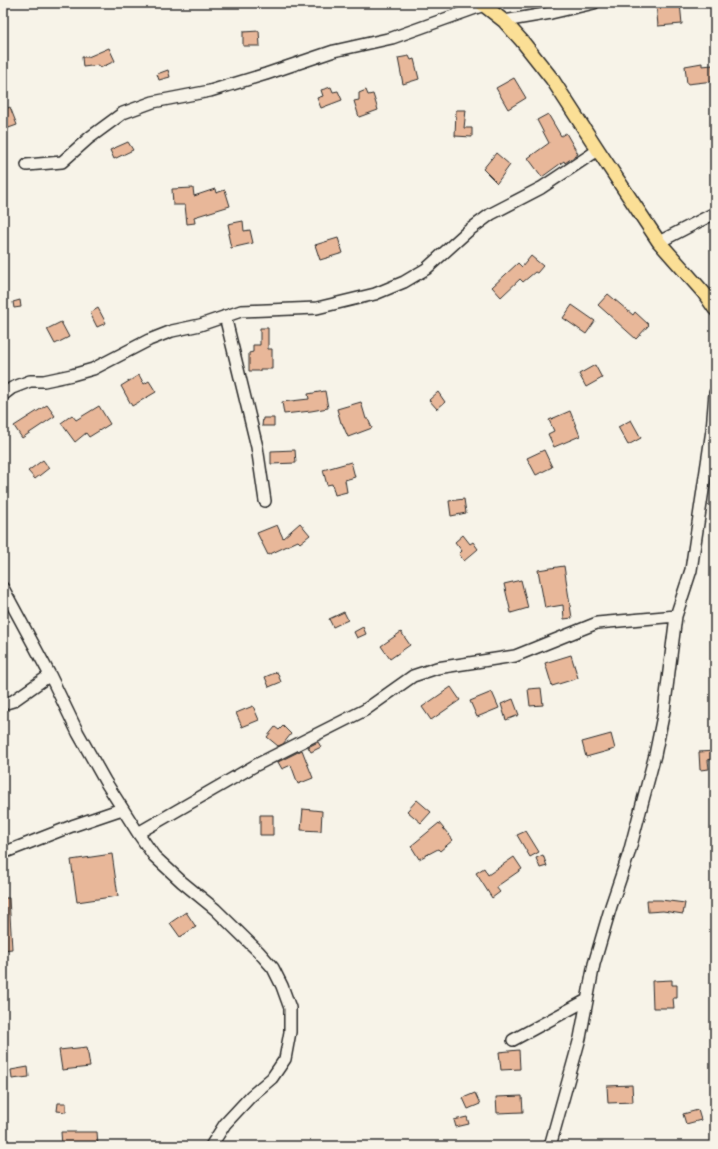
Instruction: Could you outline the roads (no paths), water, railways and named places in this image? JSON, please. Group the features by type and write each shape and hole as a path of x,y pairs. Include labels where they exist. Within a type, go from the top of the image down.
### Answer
{"main road":[{"path":"482,4 504,21 552,79 660,242 704,293 715,309"}],"street":[{"path":"504,21 551,13 594,3"},
{"path":"27,165 62,162 89,138 123,113 153,102 210,91 334,51 392,38 482,4"},
{"path":"3,395 12,388 30,381 44,381 93,369 149,340 172,331 200,325 241,311 317,308 375,294 404,282 426,270 468,231 491,214 541,188 598,150"},
{"path":"660,242 715,213"},
{"path":"226,316 257,447 265,501"},
{"path":"550,1146 580,1038 594,964 611,906 629,853 664,711 676,616 691,570 712,430 715,393"},
{"path":"3,588 105,781 154,856 182,882 215,909 258,951 273,968 282,986 290,1008 290,1032 285,1060 272,1078 251,1096 225,1124 211,1146"},
{"path":"138,833 256,765 365,710 413,676 437,668 515,656 597,623 676,616"},
{"path":"3,704 13,701 50,675"},
{"path":"3,853 72,826 122,809"},
{"path":"513,1040 587,1000"}]}
